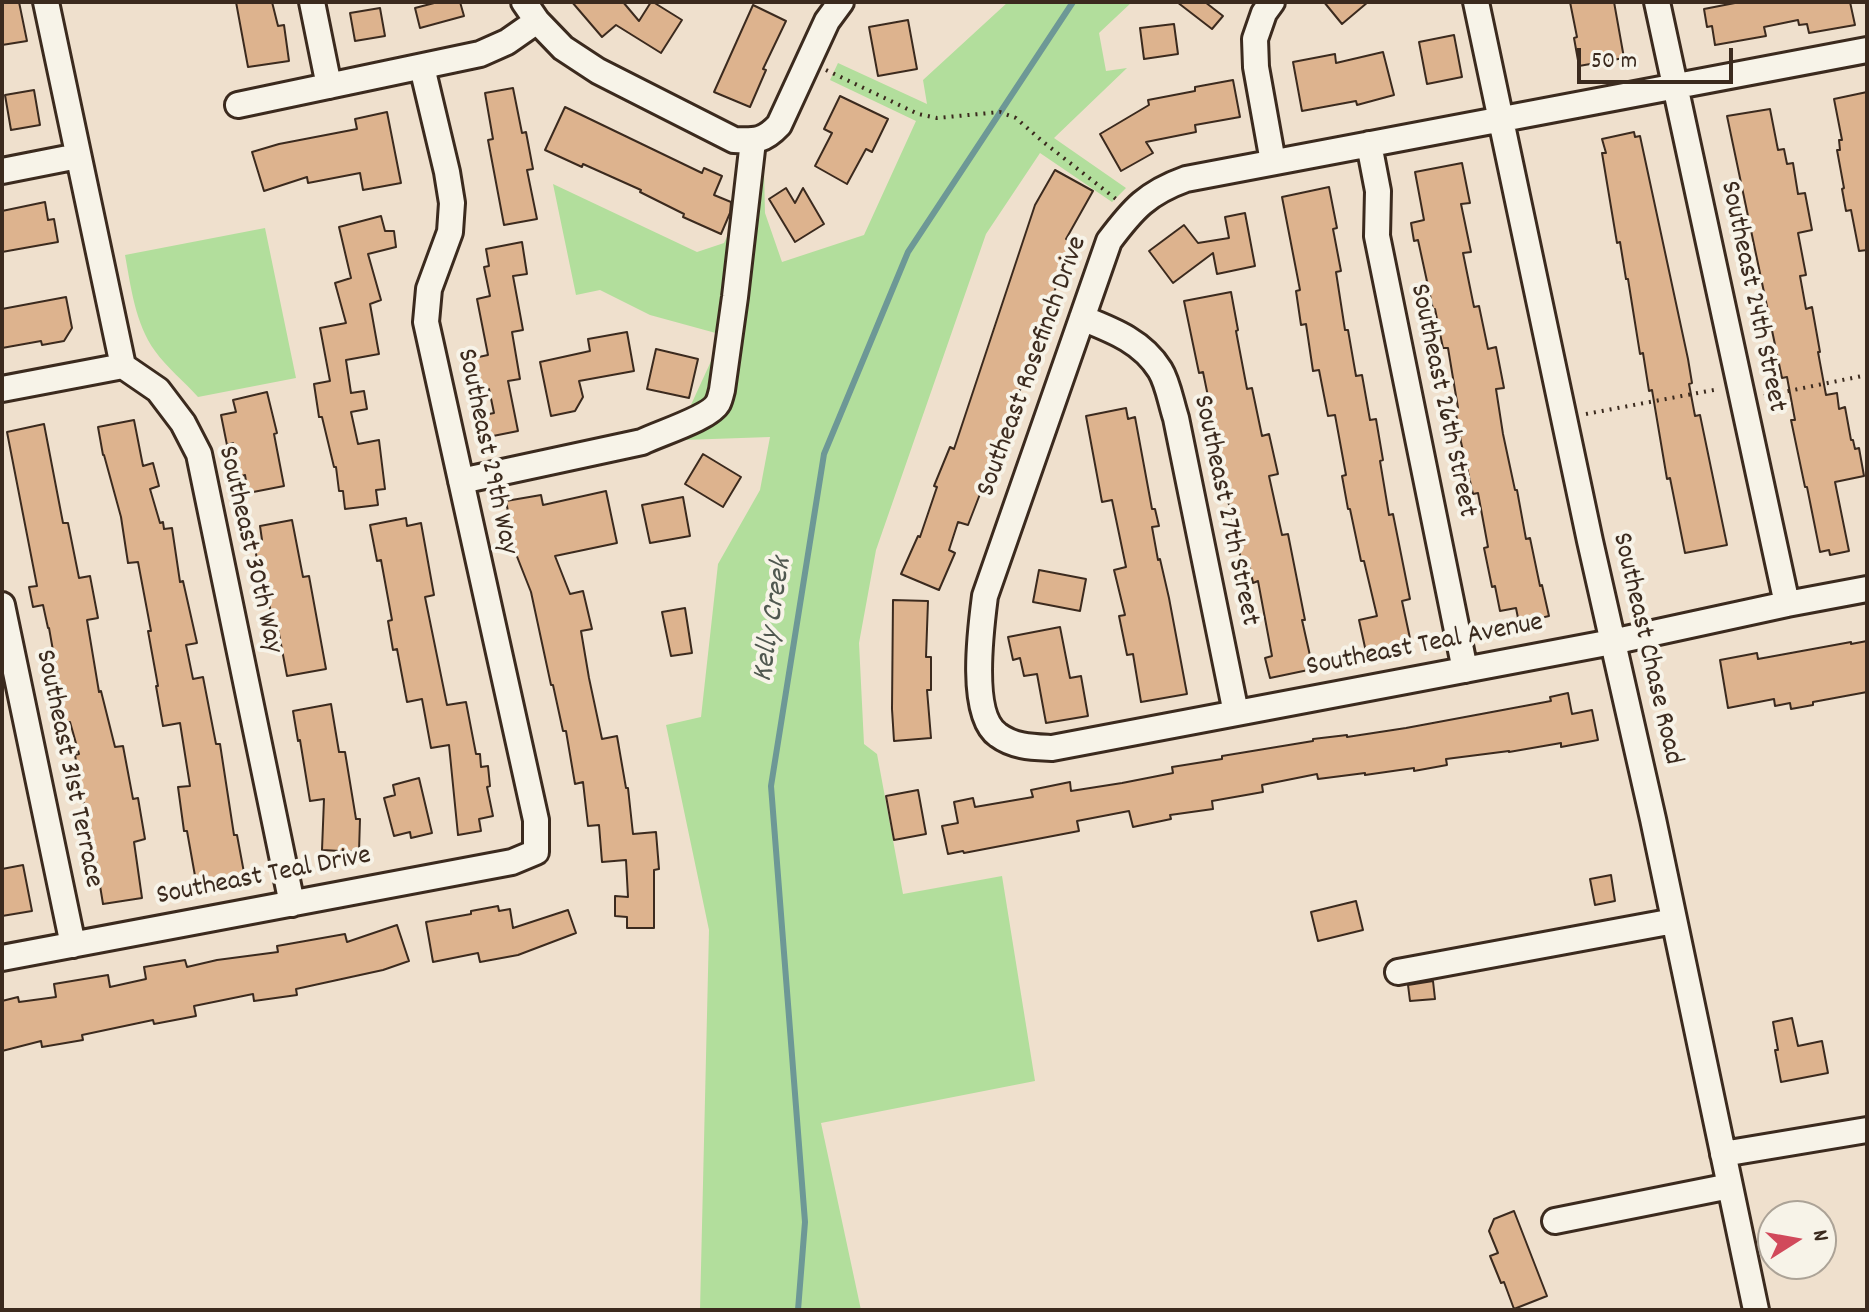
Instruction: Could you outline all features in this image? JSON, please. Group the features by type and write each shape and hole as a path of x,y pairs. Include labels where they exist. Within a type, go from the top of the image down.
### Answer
{"street":[{"path":"2,389 123,366 46,2"},
{"path":"312,2 329,86"},
{"path":"1272,2 1264,13 1255,39 1256,67 1273,162"},
{"name":"Southeast Chase Road","path":"1476,2 1756,1310"},
{"name":"Southeast 24th Street","path":"1657,2 1787,604"},
{"path":"238,105 480,54 507,42 530,12 563,48 598,71 734,140 753,141 768,137 779,125 838,3"},
{"name":"Southeast Rosefinch Drive","path":"995,734 984,714 980,685 978,648 985,596 1109,241 1131,211 1164,187 1186,179 1867,50"},
{"name":"Southeast 29th Way","path":"422,67 452,203 450,232 429,289 426,322 536,820 536,852"},
{"path":"461,481 642,442 704,416 718,404 735,297 753,141"},
{"name":"Southeast 26th Street","path":"1369,144 1378,191 1377,236 1465,670"},
{"path":"2,171 78,156"},
{"name":"Southeast 27th Street","path":"1082,318 1124,335 1144,351 1161,371 1176,418 1236,713"},
{"name":"Southeast 30th Way","path":"123,366 158,390 183,423 199,454 292,904"},
{"name":"Southeast Teal Avenue","path":"995,734 1020,746 1052,748 1612,642 1867,589"},
{"name":"Southeast 31st Terrace","path":"2,605 73,945"},
{"name":"Southeast Teal Drive","path":"2,958 512,862 536,852"},
{"path":"1398,972 1674,921"},
{"path":"1723,1154 1867,1130"},
{"path":"1555,1221 1730,1186"}],"path":[{"path":"809,62 918,114 937,118 1000,112 1016,118 1131,211"},
{"path":"1564,418 1867,375"}],"green space":[{"path":"1008,2 1132,2 1099,33 1106,71 1127,68 1054,138 1126,188 1112,202 1040,153 986,234 876,550 859,643 864,744 877,754 903,894 1002,876 1035,1081 821,1123 861,1310 700,1310 709,930 666,725 701,717 718,564 760,490 770,437 683,440 675,417 690,407 723,335 650,315 600,290 576,295 553,184 697,252 724,243 758,171 764,170 765,213 782,262 864,235 916,121 830,80 838,63 927,104 923,80"},
{"path":"265,228 296,378 198,397 148,340 135,304 125,255"}],"building":[{"path":"2,2 19,2 27,41 2,45"},
{"path":"236,2 272,2 278,26 284,25 289,61 248,67"},
{"path":"438,2 460,2 464,16 420,28 415,8"},
{"path":"572,2 623,2 639,21 653,2 682,20 661,53 616,25 602,37"},
{"path":"1177,2 1205,2 1223,16 1212,29"},
{"path":"1324,2 1368,2 1342,24"},
{"path":"1570,2 1614,2 1624,58 1579,66"},
{"path":"1740,2 1850,2 1855,25 1809,33 1807,24 1799,25 1798,20 1764,27 1766,36 1715,45 1712,26 1707,27 1704,9"},
{"path":"753,5 786,21 763,69 766,70 750,107 714,92"},
{"path":"380,8 385,36 355,41 350,13"},
{"path":"908,20 917,69 878,76 869,27"},
{"path":"1174,24 1178,54 1144,59 1140,28"},
{"path":"1454,35 1462,77 1427,84 1419,42"},
{"path":"1383,52 1394,95 1357,105 1356,101 1302,111 1293,62 1335,54 1336,63"},
{"path":"1233,80 1240,117 1195,125 1196,132 1146,142 1153,153 1121,171 1100,134 1149,105 1148,100"},
{"path":"513,88 533,169 527,170 537,219 504,225 488,140 493,139 485,93"},
{"path":"34,90 40,125 11,130 5,95"},
{"path":"1867,92 1867,250 1859,251 1851,210 1846,211 1842,189 1837,150 1840,150 1839,140 1842,140 1834,99"},
{"path":"840,96 888,119 872,152 866,149 847,184 815,166 832,133 824,129"},
{"path":"565,107 702,173 704,168 722,176 714,195 731,202 721,234 683,217 684,214 641,190 545,150"},
{"path":"1770,109 1778,150 1784,149 1787,164 1793,163 1798,194 1805,193 1812,230 1798,233 1806,275 1800,276 1806,309 1812,307 1826,395 1837,393 1839,409 1845,407 1851,440 1855,449 1859,448 1864,476 1835,482 1849,551 1830,555 1829,550 1820,552 1791,420 1795,420 1787,377 1782,378 1727,116"},
{"path":"387,112 401,183 363,190 360,173 308,183 307,177 264,191 252,152 357,129 355,119"},
{"path":"1634,132 1635,137 1640,136 1688,359 1695,416 1700,415 1727,545 1685,553 1670,478 1667,479 1652,390 1649,391 1643,353 1640,354 1602,153 1606,153 1602,139"},
{"path":"1462,163 1470,203 1461,204 1471,252 1463,253 1474,307 1479,306 1488,349 1496,347 1504,388 1496,389 1503,434 1526,539 1530,538 1549,616 1519,623 1516,608 1500,611 1495,586 1492,587 1478,493 1473,494 1461,442 1448,348 1443,348 1418,240 1414,241 1411,223 1424,220 1415,172"},
{"path":"1055,170 1093,191 1066,239 1072,241 1018,396 968,525 958,522 949,550 955,553 939,590 901,574 920,537 937,487 934,486 950,447 954,449 1035,205"},
{"path":"1329,187 1337,228 1333,229 1341,271 1336,272 1345,330 1348,330 1356,376 1362,375 1370,420 1376,419 1389,515 1393,514 1410,599 1402,601 1411,643 1366,652 1359,620 1377,616 1348,509 1342,476 1346,475 1335,415 1328,416 1319,370 1313,371 1306,324 1301,325 1296,291 1300,290 1282,197"},
{"path":"786,188 795,203 803,188 824,224 795,242 769,199"},
{"path":"45,202 48,220 54,219 58,242 2,252 2,211"},
{"path":"1245,213 1255,266 1217,274 1213,253 1173,283 1149,251 1184,225 1198,243 1229,238 1225,217"},
{"path":"381,216 385,231 394,231 396,247 368,254 381,300 370,304 379,354 346,360 351,393 364,391 367,409 351,412 358,444 379,440 385,489 376,490 378,505 345,509 343,491 339,491 336,467 322,417 319,417 314,384 330,381 320,328 346,323 335,283 351,278 339,227"},
{"path":"522,242 527,274 513,276 523,330 512,332 520,379 508,381 518,431 488,437 484,415 494,413 489,389 480,391 474,358 488,355 477,299 490,296 484,267 489,266 486,249"},
{"path":"1231,292 1247,389 1252,388 1262,436 1269,434 1278,474 1269,476 1282,535 1288,534 1313,669 1270,678 1265,658 1272,656 1258,581 1253,583 1249,563 1242,564 1203,372 1199,373 1184,301"},
{"path":"66,297 72,328 64,341 42,345 41,341 2,348 2,309"},
{"path":"627,332 634,371 579,381 583,397 575,411 551,416 540,362 590,351 588,339"},
{"path":"656,349 698,359 689,398 647,389"},
{"path":"267,392 277,433 274,434 284,486 248,493 245,475 239,477 233,443 227,445 221,415 236,412 233,400"},
{"path":"1126,408 1128,419 1135,417 1152,509 1155,509 1159,526 1152,527 1187,694 1141,702 1133,654 1127,655 1119,616 1125,615 1114,570 1126,567 1112,500 1102,502 1086,416"},
{"path":"134,420 143,466 153,463 159,486 150,489 160,523 163,522 164,529 172,528 180,582 183,581 197,643 186,645 193,679 203,677 216,744 220,744 234,835 237,835 245,878 197,887 178,787 190,786 180,723 163,726 148,631 151,631 138,562 128,563 121,517 98,427"},
{"path":"44,424 63,523 68,523 79,578 90,576 98,618 87,620 99,692 115,747 123,746 133,799 138,798 145,839 134,842 142,898 103,904 75,755 79,754 70,722 64,723 43,605 33,607 29,587 37,586 7,432"},
{"path":"703,454 741,477 723,507 685,484"},
{"path":"606,491 617,543 555,556 570,594 583,591 592,629 581,631 589,678 602,739 617,736 628,788 633,834 656,832 659,869 654,870 654,928 627,928 627,917 615,916 615,896 628,897 626,860 602,862 599,825 588,826 583,782 575,784 566,731 563,731 551,685 531,592 516,554 506,501 541,495 543,505"},
{"path":"683,497 690,536 650,543 642,505"},
{"path":"406,518 407,526 421,523 434,595 425,597 447,705 466,702 476,754 480,754 481,767 488,766 490,786 487,787 493,816 479,819 481,831 458,835 449,745 431,748 422,699 407,702 397,649 393,650 388,621 392,620 381,560 377,561 370,525"},
{"path":"292,520 303,577 309,576 326,669 287,676 276,618 272,619 254,541 262,540 260,526"},
{"path":"1039,570 1086,579 1080,611 1033,602"},
{"path":"893,600 928,601 926,657 931,657 931,690 927,690 931,738 894,741"},
{"path":"685,608 692,653 671,656 662,612"},
{"path":"1060,627 1070,678 1081,676 1088,716 1046,723 1037,674 1024,676 1020,658 1013,660 1008,637"},
{"path":"1867,641 1867,692 1791,709 1790,703 1775,706 1774,699 1728,708 1720,660 1757,653 1758,659"},
{"path":"1568,693 1572,714 1592,710 1598,740 1446,759 1447,765 1414,771 1414,768 1318,779 1317,774 1262,785 1263,792 1212,801 1213,809 1170,815 1171,819 1133,827 1129,811 1077,821 1079,831 948,854 942,826 958,823 954,802 973,798 975,807 1033,797 1031,790 1070,782 1071,791 1122,783 1173,773 1172,767 1222,759 1222,756 1313,739 1406,728 1551,701 1550,697"},
{"path":"331,704 339,752 345,752 356,819 360,819 359,852 322,850 324,799 310,801 298,741 293,711"},
{"path":"419,778 432,833 411,838 410,832 394,836 384,798 395,795 393,785"},
{"path":"918,790 926,834 894,840 886,796"},
{"path":"23,865 32,911 2,916 2,869"},
{"path":"1611,875 1615,901 1595,905 1590,879"},
{"path":"1356,901 1363,930 1318,941 1311,912"},
{"path":"498,906 499,911 510,909 513,928 568,910 576,933 518,955 480,962 478,953 433,962 426,922"},
{"path":"397,925 409,961 383,970 296,989 297,995 254,1001 253,994 194,1006 196,1016 154,1024 153,1020 82,1035 83,1040 42,1047 41,1041 2,1051 2,1001 18,997 19,1002 56,997 54,984 108,975 110,987 146,979 144,967 185,960 187,967 278,952 277,946 345,934 347,942"},
{"path":"1433,981 1435,999 1410,1001 1408,985"},
{"path":"1792,1018 1798,1046 1822,1041 1828,1073 1781,1082 1773,1022"},
{"path":"1514,1211 1547,1296 1514,1309 1490,1256 1498,1253 1489,1231 1494,1219"}],"waterway":[{"name":"Kelly Creek","path":"798,1310 805,1222 771,786 824,454 908,252 1073,2"}]}
